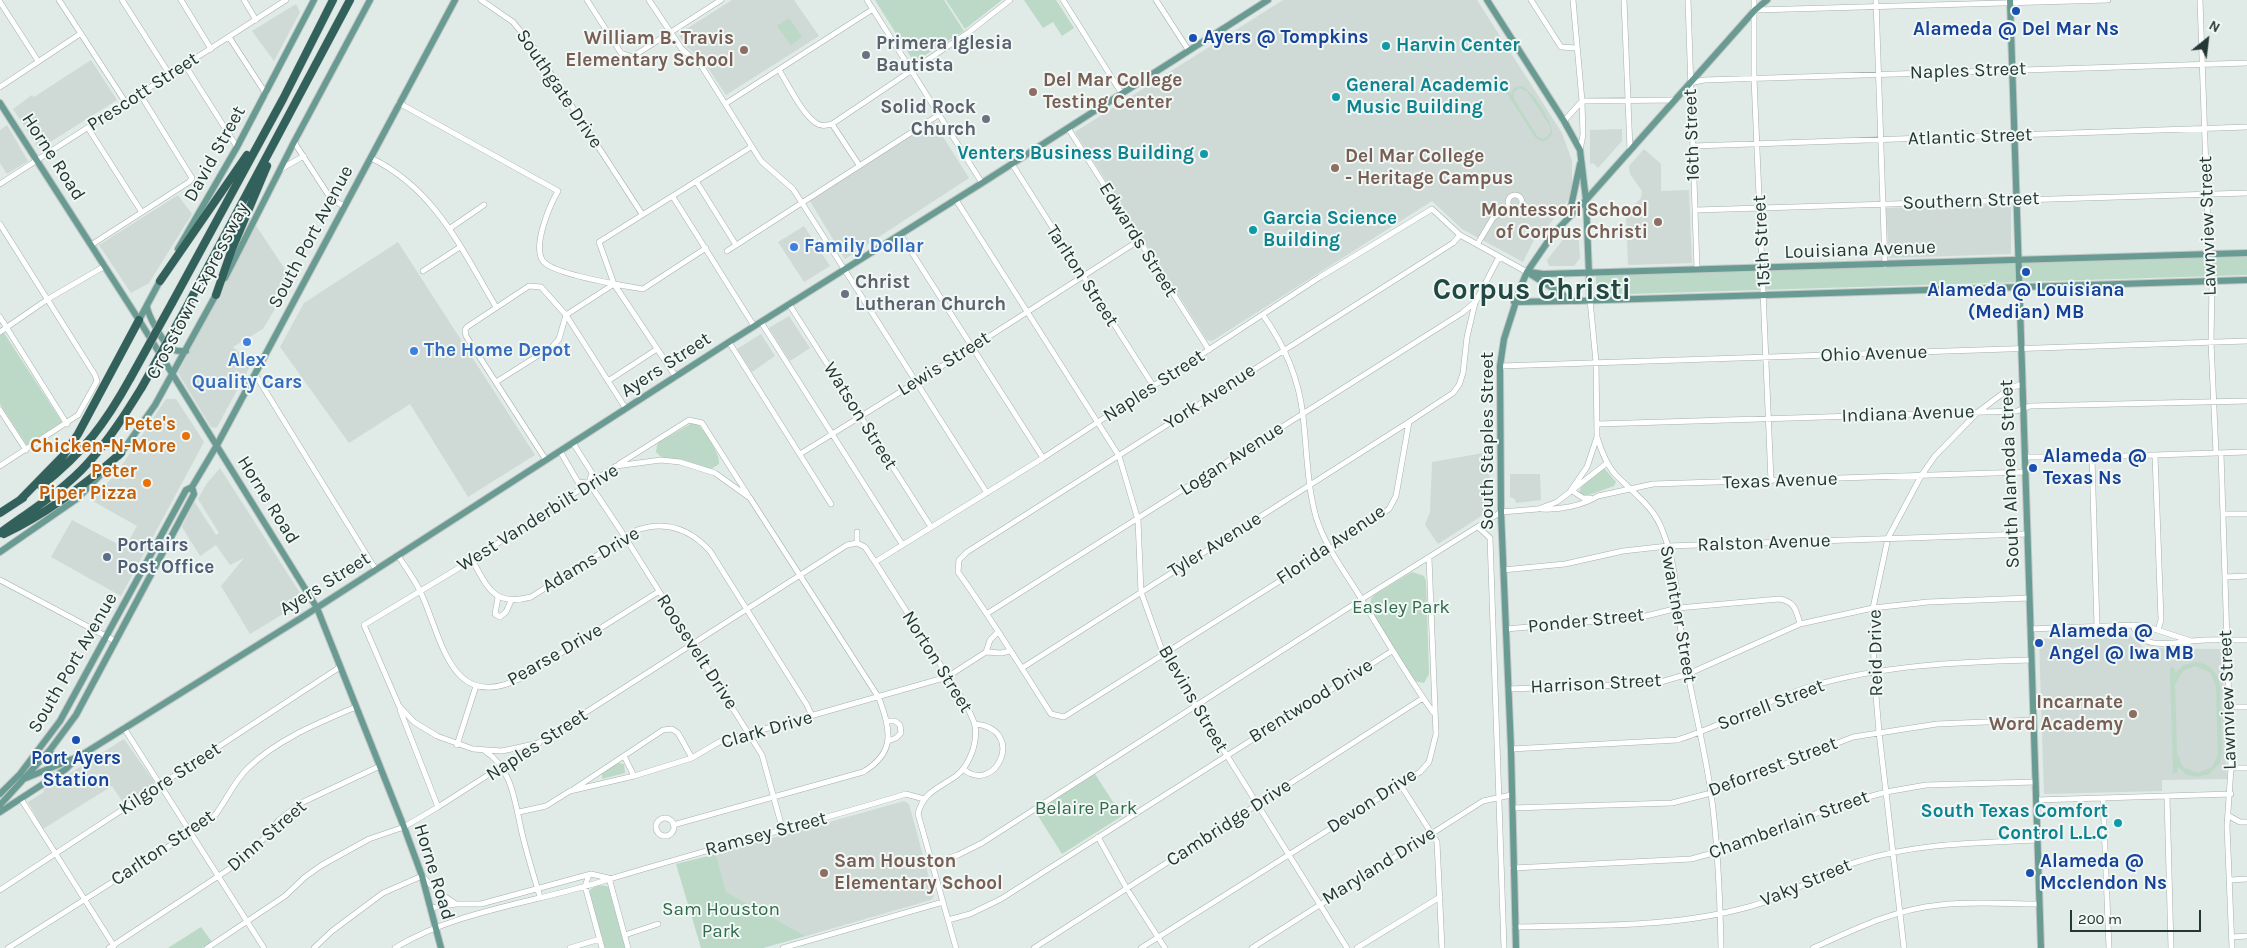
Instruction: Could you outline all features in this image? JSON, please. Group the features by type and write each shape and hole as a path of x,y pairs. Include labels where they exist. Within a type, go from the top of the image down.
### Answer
{"highway":[{"name":"Crosstown Expressway","path":"0,513 63,468 90,441 110,414 269,122 333,0"},
{"name":"Crosstown Expressway","path":"0,534 55,493 88,464 113,432 142,387 185,310 350,0"},
{"path":"335,29 356,0"},
{"path":"216,295 232,249 286,121"},
{"path":"160,281 269,122"},
{"path":"20,500 63,456 73,442 139,320"},
{"path":"0,534 32,521 72,494 122,453"}],"main road":[{"name":"Crosstown Expressway","path":"0,552 78,498 96,482 122,453 155,406 216,295 294,142 370,0"},
{"name":"South Port Avenue","path":"0,805 23,776 60,721 186,490 192,487 217,445 455,0"},
{"name":"Ayers Street","path":"0,812 66,769 80,756 399,557 729,342 956,200 1268,0"},
{"path":"1487,0 1564,121 1580,150 1586,200 1590,300"},
{"name":"South Staples Street","path":"1516,948 1511,749 1503,570 1500,366 1504,339 1514,302 1527,272 1553,234 1586,200 1755,10 1767,0"},
{"name":"David Street","path":"139,320 266,94 312,1"},
{"name":"South Alameda Street","path":"2010,2 2020,258 2036,782 2036,840 2041,948"},
{"name":"Horne Road","path":"0,103 139,320 317,608 422,876 441,948"},
{"path":"1568,218 1581,158"},
{"name":"Louisiana Avenue","path":"1527,272 1543,274 2020,258 2247,253"},
{"path":"1527,272 1573,301"},
{"path":"1514,302 2021,289 2247,280"},
{"path":"147,304 149,314 169,347 176,351 186,351"},
{"name":"South Port Avenue","path":"23,776 50,750 76,716 194,494 192,487"},
{"path":"50,750 52,757 63,762"},
{"name":"Ayers Street","path":"0,794 23,776 80,756"}],"street":[{"path":"59,0 126,103"},
{"path":"122,0 170,75"},
{"path":"181,0 211,49"},
{"path":"244,0 256,20"},
{"name":"Prescott Street","path":"0,184 286,0"},
{"name":"Southgate Drive","path":"481,0 512,22 532,46 642,214"},
{"path":"587,0 621,54 632,57 671,34 713,2 721,0"},
{"path":"649,0 681,48 702,67 761,161 793,189 987,493"},
{"path":"867,0 982,183"},
{"path":"779,70 808,116 823,126 832,124 986,21 1010,0"},
{"path":"1062,0 1122,94"},
{"path":"1156,0 1189,51"},
{"path":"1531,0 1561,47 1576,48"},
{"path":"1573,0 1582,101 1583,135 1580,150"},
{"path":"1624,0 1630,150"},
{"name":"16th Street","path":"1688,0 1698,269"},
{"name":"15th Street","path":"1754,0 1754,78 1768,358 1771,481"},
{"path":"1876,0 1885,264"},
{"path":"1755,10 2108,0"},
{"name":"Lawnview Street","path":"2200,0 2208,255 2212,282 2211,342 2223,514 2225,640 2231,768 2227,826 2232,948"},
{"path":"0,2 38,61"},
{"path":"725,104 873,9"},
{"path":"0,87 80,34"},
{"path":"229,37 266,94"},
{"name":"Naples Street","path":"1690,84 1704,80 1754,78 2247,62"},
{"path":"185,65 237,147"},
{"path":"91,245 189,182 192,178 140,94"},
{"path":"1564,121 1582,101 1676,100"},
{"path":"400,103 558,191 547,216 539,246 540,254 550,268 614,284 643,289 706,248"},
{"path":"727,251 940,114"},
{"path":"832,124 859,165"},
{"path":"88,128 141,212"},
{"name":"Edwards Street","path":"1068,128 1209,350"},
{"name":"Atlantic Street","path":"1693,146 2247,128"},
{"path":"294,142 331,199 344,206"},
{"path":"676,376 614,284 599,242 751,147"},
{"path":"281,169 304,156"},
{"path":"371,158 393,168 432,203 496,307"},
{"name":"Tarlton Street","path":"1012,164 1154,387"},
{"path":"696,181 736,245"},
{"name":"Southern Street","path":"1696,210 2247,193"},
{"path":"673,196 754,326"},
{"name":"Blevins Street","path":"956,200 1119,456 1138,520 1141,592 1163,654 1225,755 1290,854 1347,948"},
{"path":"449,229 484,205"},
{"path":"1478,243 1493,218 1510,207"},
{"name":"Naples Street","path":"875,562 1154,387 1320,277 1432,209 1460,235"},
{"path":"0,224 95,375 96,381 78,415 67,424 0,466"},
{"path":"900,234 1043,458"},
{"path":"1460,235 1478,243 1527,272"},
{"name":"York Avenue","path":"988,613 958,572 959,560 967,552 1453,243 1460,235"},
{"name":"Lewis Street","path":"800,454 972,348 1026,311 1138,241"},
{"path":"423,271 460,247"},
{"path":"1409,422 1453,393 1458,385 1463,373 1467,337 1475,303 1499,256"},
{"path":"0,332 48,300 105,266"},
{"path":"496,382 553,346 559,339 566,315 614,284"},
{"path":"546,460 466,336 465,330 496,307 530,286 541,287 566,315 626,409"},
{"name":"Swantner Street","path":"1590,300 1596,362 1597,437 1607,463 1615,474 1631,488 1655,515 1668,546 1675,578 1688,674 1711,793 1718,852 1721,948"},
{"name":"Logan Avenue","path":"988,613 1138,520 1475,303"},
{"name":"Watson Street","path":"789,304 931,527"},
{"path":"1263,316 1284,349 1295,374 1303,414 1310,485 1316,518 1329,550 1362,599 1392,651 1434,712"},
{"path":"0,317 67,424"},
{"path":"761,322 902,544"},
{"name":"Ohio Avenue","path":"1500,366 2247,341"},
{"path":"729,342 831,504"},
{"path":"608,381 658,349"},
{"path":"255,374 376,570"},
{"name":"Reid Drive","path":"1904,948 1879,732 1874,671 1873,608 1888,538 1921,476 1935,456 1978,412 2010,388 2023,384"},
{"name":"Indiana Avenue","path":"1598,424 2017,411 2030,406 2247,401"},
{"path":"0,410 26,450"},
{"path":"616,466 689,420 696,420 702,423 750,498"},
{"name":"Tyler Avenue","path":"1022,668 1409,422"},
{"name":"Florida Avenue","path":"1022,668 1051,714 1064,717 1329,550 1389,509 1396,496 1409,422"},
{"name":"Texas Avenue","path":"1538,509 1557,502 1571,490 1587,467 1597,437"},
{"name":"Roosevelt Drive","path":"573,443 592,472 589,483 762,755 783,831"},
{"name":"Roosevelt Drive","path":"560,451 578,482 589,483"},
{"path":"2026,456 2092,457 2247,452"},
{"path":"2155,455 2161,620 2158,630"},
{"path":"2092,457 2097,627"},
{"name":"West Vanderbilt Drive","path":"539,743 502,751 484,750 457,744 436,736 414,722 399,706 364,626 472,560 616,466 661,460 697,466 721,476 750,498 879,698 887,721"},
{"name":"Texas Avenue","path":"1571,490 1577,488 1607,463"},
{"name":"Texas Avenue","path":"1502,512 1570,506 1590,501 1598,496 1653,484 2026,472"},
{"path":"1571,490 1583,498 1598,496"},
{"path":"932,863 958,856 982,843 1362,599 1502,512"},
{"path":"2223,514 2247,514"},
{"name":"Adams Drive","path":"511,601 530,597 637,530 651,525 677,528 689,532 710,551 746,611 807,705 812,716"},
{"path":"1478,527 1490,538 1504,948"},
{"path":"857,532 857,543"},
{"name":"Ralston Avenue","path":"1503,570 1565,564 1624,551 1668,546 2028,534"},
{"name":"Naples Street","path":"207,948 285,896 322,865 369,839 404,828 502,768 847,545 857,543"},
{"name":"Norton Street","path":"857,543 865,547 947,678 968,708 975,724 974,744 963,769"},
{"path":"399,557 420,591 454,671 476,686 457,744"},
{"name":"Devon Drive","path":"1142,948 1420,772 1429,762 1436,734 1429,558"},
{"path":"472,560 486,585 498,596 511,601 506,612 500,617 495,614 498,596"},
{"path":"2224,577 2247,576"},
{"path":"0,580 115,641"},
{"name":"Pearse Drive","path":"476,686 489,688 506,686 658,592"},
{"name":"Harrison Street","path":"1508,688 1654,684 1688,674 1800,624 1873,608 1928,602 2029,598"},
{"name":"Ponder Street","path":"1506,629 1642,617 1678,608 1779,599 1788,601 1794,606 1800,624"},
{"path":"988,613 1022,668"},
{"path":"2133,625 2139,636 2151,643 2178,644 2191,641 2247,640"},
{"path":"2030,629 2133,625 2158,630 2191,641"},
{"name":"Clark Drive","path":"519,812 546,806 570,791 634,776 692,758 719,742 947,678 986,652 990,640 998,632"},
{"path":"986,652 1001,653 1010,651"},
{"name":"Brentwood Drive","path":"948,920 970,914 1001,899 1225,755 1392,651"},
{"name":"Sorrell Street","path":"1511,749 1677,740 1700,733 1811,686 1874,671 1951,663 2031,660"},
{"name":"Kilgore Street","path":"0,890 340,667"},
{"name":"Cambridge Drive","path":"1034,948 1423,698"},
{"path":"399,706 438,807"},
{"path":"2229,707 2247,706"},
{"name":"Carlton Street","path":"8,948 212,819 221,809 232,787 262,756 317,724 356,707"},
{"name":"Deforrest Street","path":"1512,808 1672,802 1711,793 1822,747 1853,737 1937,724 2034,720"},
{"path":"673,825 863,772 882,757 888,741 887,721 895,721 900,725 900,733 896,738 888,741"},
{"path":"956,948 918,814 924,799 930,792 963,769 970,774 985,775 999,764 1002,754 1001,738 987,725 975,724"},
{"path":"124,728 264,948"},
{"path":"570,791 663,730 672,729 678,734 692,758"},
{"path":"484,750 494,757 512,788 540,897"},
{"path":"624,756 634,776"},
{"name":"Dinn Street","path":"112,947 219,878 249,856 279,820 301,802 380,766"},
{"path":"2231,768 2247,768"},
{"name":"Chamberlain Street","path":"1513,868 1691,859 1750,843 1826,809 1886,792 1926,785 2036,782"},
{"path":"1400,784 1430,834 1438,842 1442,948"},
{"name":"Ramsey Street","path":"395,948 412,938 436,928 540,897 783,831 906,794 924,799"},
{"name":"Maryland Drive","path":"1252,948 1483,801 1511,794"},
{"path":"2036,800 2230,794"},
{"path":"2167,796 2171,948"},
{"path":"2103,798 2109,948"},
{"path":"20,799 112,947"},
{"path":"2229,816 2240,822 2247,822"},
{"path":"1098,838 1165,948"},
{"name":"Vaky Street","path":"1515,927 1678,922 1780,897 1859,861 1892,853 1926,846 2036,840"},
{"path":"590,874 586,878 585,886 602,948"},
{"name":"Ramsey Street","path":"430,908 456,904 481,904 590,874 609,878"},
{"path":"314,948 382,893 422,876 438,892 456,904"},
{"path":"609,878 628,948"},
{"path":"2230,880 2247,879"},
{"path":"1357,948 1440,897"},
{"path":"783,948 943,902"},
{"path":"1813,948 1864,925 1900,913 1938,905 2040,904"},
{"path":"624,935 658,924"},
{"path":"2232,937 2247,936"},
{"path":"570,948 600,939"}],"shaded area":[{"name":"William B. Travis Elementary School","path":"732,0 794,0 819,36 726,95 698,53 695,54 687,47 679,36 680,33"},
{"name":"Del Mar College - Heritage Campus","path":"1283,0 1477,0 1562,133 1572,161 1572,190 1568,200 1545,230 1534,240 1523,262 1462,229 1432,201 1212,341 1207,340 1075,132"},
{"path":"296,4 300,12 274,61 252,31"},
{"path":"91,60 117,100 39,149 13,109 32,95 34,97"},
{"path":"933,121 969,178 845,259 810,201"},
{"path":"7,125 28,161 7,174 0,163 0,130"},
{"path":"1622,129 1622,141 1598,168 1593,163 1590,164 1590,130"},
{"name":"Montessori School of Corpus Christi","path":"1644,149 1661,164 1661,191 1689,190 1692,263 1628,265 1626,214 1641,198 1642,191 1630,174 1629,166"},
{"path":"178,195 192,214 149,283 131,293 99,245"},
{"path":"2011,204 2011,254 1889,258 1886,208"},
{"path":"255,224 290,277 290,284 263,329 233,347 252,363 217,427 214,428 211,427 178,373"},
{"path":"804,226 830,266 804,282 778,242"},
{"path":"1573,227 1578,231 1580,258 1574,266 1549,266 1547,260"},
{"path":"398,242 535,455 468,497 410,404 349,443 280,347 304,303"},
{"path":"789,316 810,348 790,361 769,328"},
{"path":"761,334 775,356 752,372 737,349"},
{"path":"166,399 176,399 204,442 121,596 51,557 72,520 125,548 137,526 91,500 116,474"},
{"path":"1489,452 1489,511 1438,544 1425,525 1430,512 1432,462"},
{"path":"220,468 300,593 298,605 250,634 221,586 244,558 230,565 216,545 200,556 182,527 194,501 216,535 219,533 198,499 207,483"},
{"path":"1510,474 1540,474 1541,500 1516,503 1515,499 1510,497"},
{"name":"Incarnate Word Academy","path":"2130,635 2144,648 2222,649 2227,779 2162,780 2162,791 2044,794 2039,639"},
{"path":"124,739 155,783 153,786 124,804 112,786 43,829 28,802 44,792 43,790"},
{"name":"Sam Houston Elementary School","path":"904,801 909,804 934,896 931,900 806,936 726,892 716,854"}],"green space":[{"path":"875,0 944,0 964,31 914,62"},
{"path":"946,0 1002,0 965,29"},
{"path":"1024,0 1056,0 1074,28 1062,36 1053,22 1043,28"},
{"path":"789,18 802,37 791,45 777,26"},
{"path":"1520,86 1525,88 1541,107 1552,129 1552,134 1547,140 1541,141 1535,137 1506,92 1508,91 1511,94 1514,88","holes":["1519,88 1527,91 1550,126 1551,132 1542,139 1537,136 1514,99 1514,92"]},
{"path":"2247,255 2247,275 1596,295 1596,276"},
{"path":"4,333 62,422 27,445 0,404 0,335"},
{"path":"694,422 706,435 717,454 719,464 711,469 677,459 662,458 656,452 659,442"},
{"path":"1604,468 1616,482 1614,486 1586,496 1579,493 1585,482"},
{"name":"Easley Park","path":"1412,572 1424,576 1426,581 1429,674 1424,683 1414,681 1370,609 1371,599 1374,595"},
{"path":"2195,662 2209,666 2217,676 2220,686 2222,752 2220,763 2209,774 2198,777 2187,775 2178,767 2177,773 2173,773 2170,668 2174,667 2175,673 2184,665","holes":["2195,666 2210,672 2216,686 2218,755 2212,767 2198,773 2183,767 2177,753 2175,684 2183,671"]},
{"path":"618,763 624,764 625,773 602,779 602,773"},
{"name":"Belaire Park","path":"1095,774 1122,816 1062,854 1035,811"},
{"name":"Sam Houston Park","path":"716,854 726,892 806,936 763,948 701,948 676,864"},
{"path":"597,885 607,886 609,889 625,948 605,948 589,893"},
{"path":"201,927 212,942 202,948 168,948"}],"place":[{"name":"Alameda @ Del Mar Ns","path":"2016,11"},
{"name":"Ayers @ Tompkins","path":"1193,38"},
{"name":"Harvin Center","path":"1386,46"},
{"name":"William B. Travis Elementary School","path":"744,50"},
{"name":"Primera Iglesia Bautista","path":"866,55"},
{"name":"Del Mar College Testing Center","path":"1033,92"},
{"name":"General Academic Music Building","path":"1336,97"},
{"name":"Solid Rock Church","path":"986,119"},
{"name":"Venters Business Building","path":"1204,154"},
{"name":"Del Mar College - Heritage Campus","path":"1335,168"},
{"name":"Montessori School of Corpus Christi","path":"1658,222"},
{"name":"Garcia Science Building","path":"1253,230"},
{"name":"Family Dollar","path":"794,247"},
{"name":"Alameda @ Louisiana (Median) MB","path":"2026,272"},
{"name":"Christ Lutheran Church","path":"845,294"},
{"name":"Alex Quality Cars","path":"247,342"},
{"name":"The Home Depot","path":"414,351"},
{"name":"Pete's Chicken-N-More","path":"186,436"},
{"name":"Alameda @ Texas Ns","path":"2033,468"},
{"name":"Peter Piper Pizza","path":"147,483"},
{"name":"Portairs Post Office","path":"107,557"},
{"name":"Alameda @ Angel @ Iwa MB","path":"2039,643"},
{"name":"Incarnate Word Academy","path":"2133,714"},
{"name":"Port Ayers Station","path":"76,740"},
{"name":"South Texas Comfort Control L.L.C","path":"2118,823"},
{"name":"Sam Houston Elementary School","path":"824,873"},
{"name":"Alameda @ Mcclendon Ns","path":"2030,873"}],"district":[{"name":"Corpus Christi","path":"1532,291"}]}
